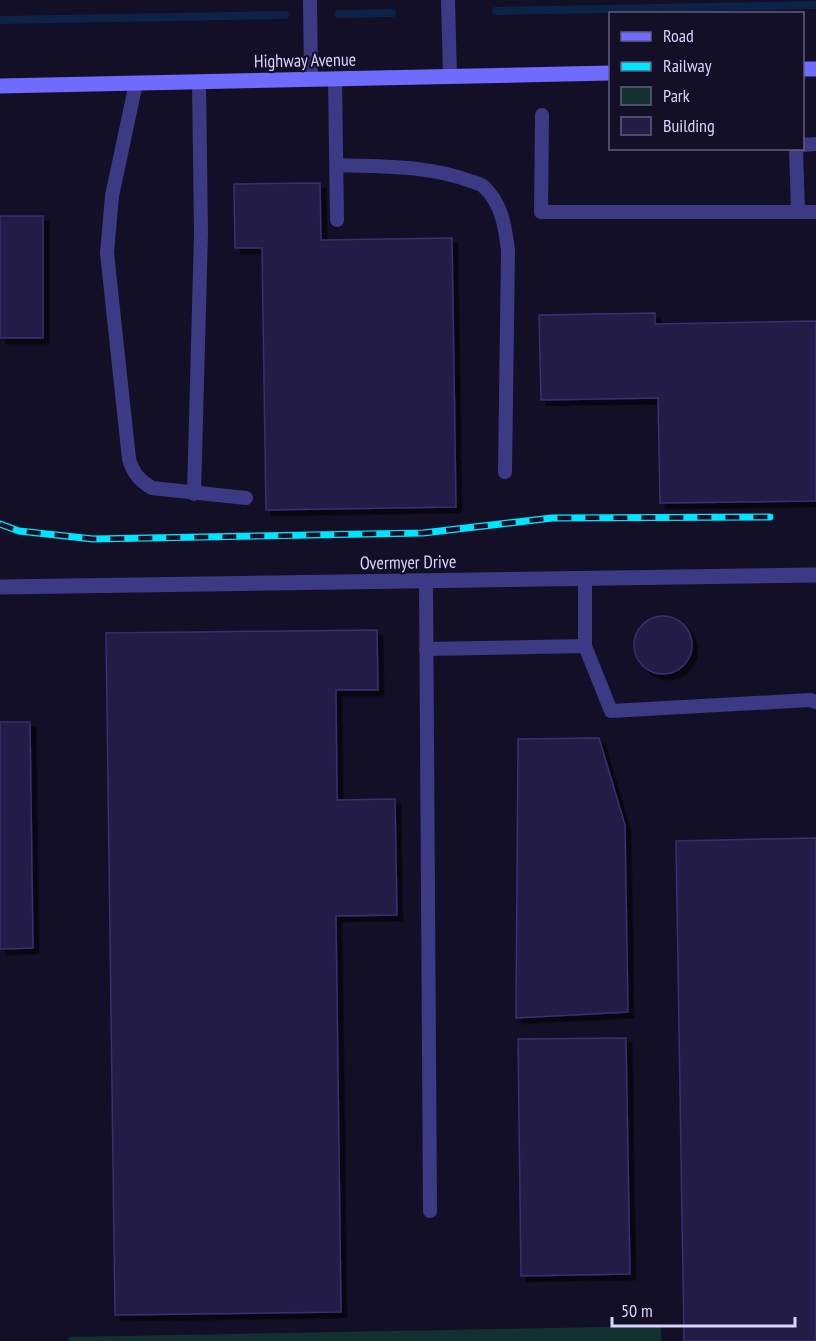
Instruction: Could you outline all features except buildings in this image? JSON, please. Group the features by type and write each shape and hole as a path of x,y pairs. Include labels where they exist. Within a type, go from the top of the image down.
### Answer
{"street":[{"name":"Highway Avenue","path":"0,86 609,73"},
{"name":"Overmyer Drive","path":"0,587 816,575"}],"lane":[{"path":"310,0 311,79"},
{"path":"448,0 450,76"},
{"path":"335,79 337,220"},
{"path":"194,494 201,233 199,81"},
{"path":"136,83 112,196 107,253 129,459 132,470 140,481 152,488 246,498"},
{"path":"542,115 541,212 816,212"},
{"path":"796,150 798,212"},
{"path":"337,165 450,173 482,185 496,203 505,221 508,250 505,472"},
{"path":"585,579 585,646 611,711 810,700 816,702"},
{"path":"426,581 430,1211"},
{"path":"426,649 585,646"}],"green space":[{"path":"661,1326 661,1341 69,1341 69,1337"}],"waterway":[{"path":"496,11 816,5"},
{"path":"339,14 392,13"},
{"path":"0,20 285,15"}],"railway":[{"path":"0,524 19,531 93,539 423,533 552,518 770,517"}]}
